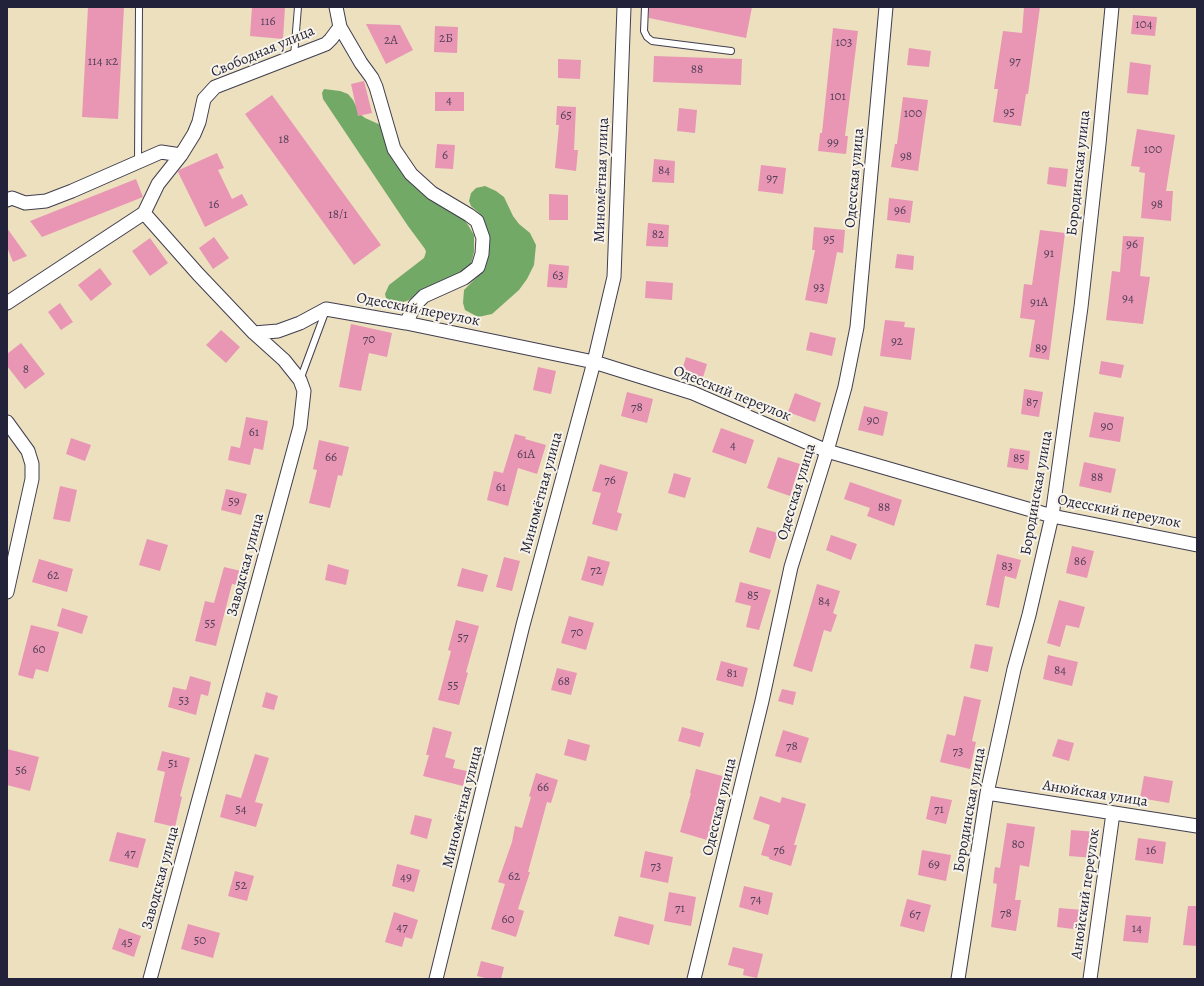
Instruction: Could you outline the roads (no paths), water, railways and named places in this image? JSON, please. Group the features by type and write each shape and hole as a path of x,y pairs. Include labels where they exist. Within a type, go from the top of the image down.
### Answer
{"street":[{"path":"336,7 340,27 374,82 394,149 411,174 432,193 477,221 484,238 482,254 478,267 464,278 424,296 415,305 406,323"},
{"name":"Миномётная улица","path":"436,979 523,625 594,362 614,277 624,7"},
{"name":"Одесская улица","path":"694,979 762,700 791,568 827,451 844,387 857,326 886,7"},
{"name":"Бородинская улица","path":"958,979 988,793 1014,669 1029,615 1052,516 1081,307 1100,136 1112,7"},
{"name":"Свободная улица","path":"7,303 144,213 158,184 181,155 194,134 199,122 204,99 215,87 326,44 340,27"},
{"path":"7,200 12,198 25,203 46,201 161,152 181,155"},
{"name":"Заводская улица","path":"144,213 198,274 254,333 284,360 300,380 304,391 300,427 150,979"},
{"path":"254,333 278,331 300,323 326,309"},
{"name":"Одесский переулок","path":"326,309 406,323 594,362 693,393 827,451 1052,516 1197,545"},
{"path":"7,422 28,451 32,464 32,479 7,592"},
{"name":"Анюйская улица","path":"988,793 1197,826"},
{"name":"Анюйский переулок","path":"1090,979 1113,813"}],"lane":[{"path":"138,163 139,7"},
{"path":"294,57 298,7"},
{"path":"645,7 644,31 647,37 652,41 731,51"},
{"path":"300,380 326,309"}]}
